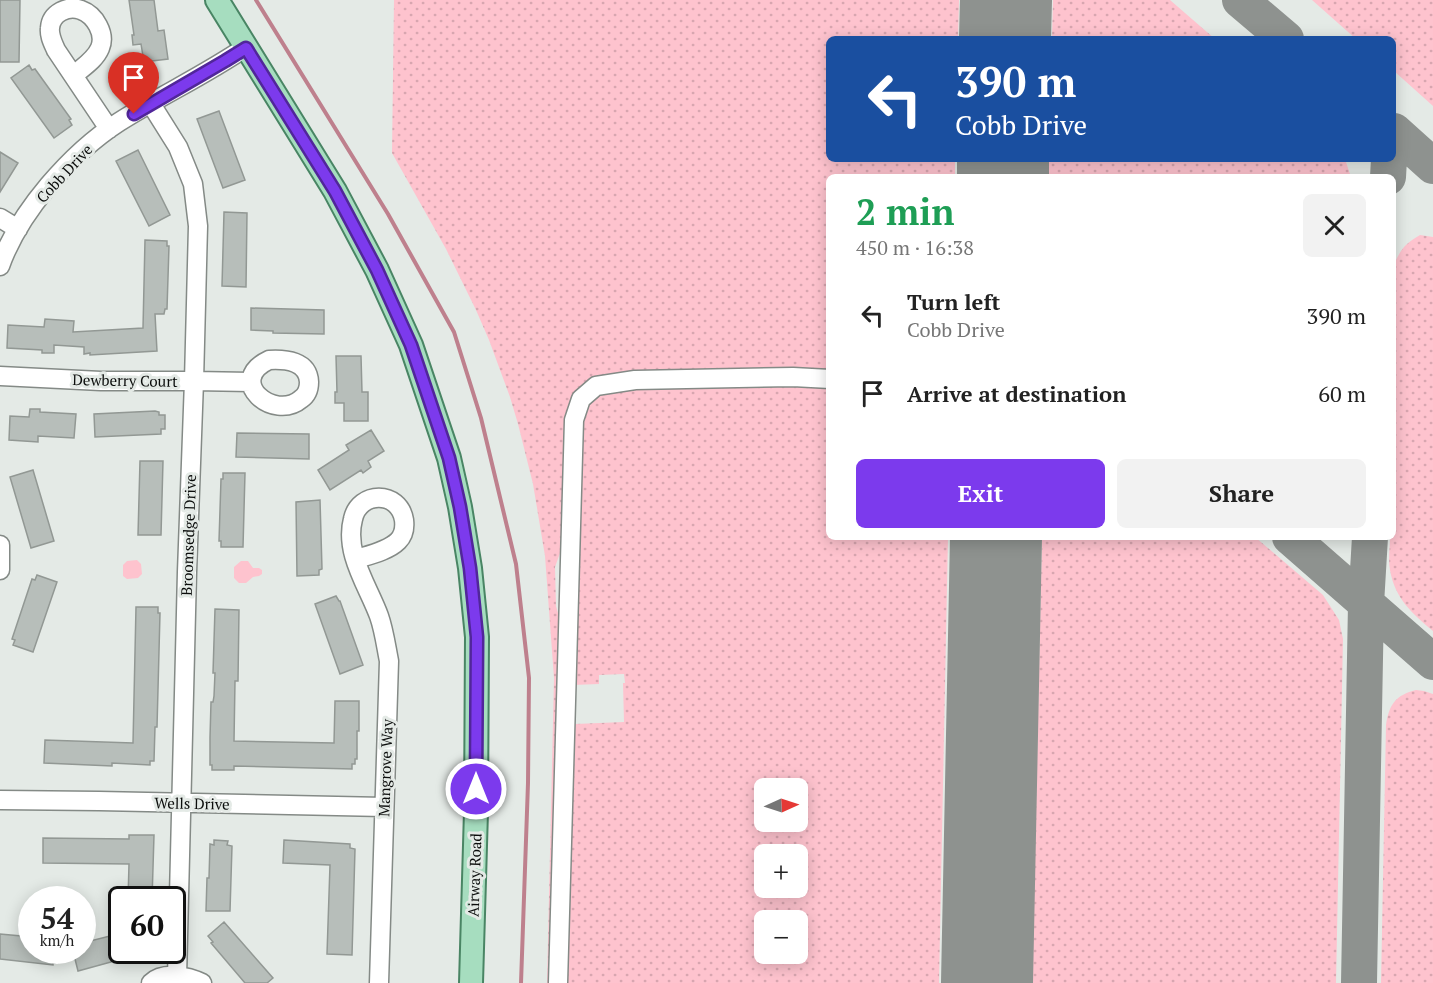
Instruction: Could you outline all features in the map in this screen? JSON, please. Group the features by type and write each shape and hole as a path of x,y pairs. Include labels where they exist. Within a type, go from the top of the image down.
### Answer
{"main road":[{"name":"Airway Road","path":"217,0 335,191 377,270 411,345 449,458 470,568 477,637 476,811 471,983"}],"street":[{"name":"Cobb Drive","path":"0,266 30,210 70,163 109,129 246,48"},
{"path":"74,75 109,129"},
{"name":"Broomsedge Drive","path":"151,104 178,147 193,184 198,226 177,977"},
{"path":"0,218 18,229"},
{"name":"Dewberry Court","path":"0,376 101,381 251,382"},
{"path":"558,983 574,420 581,399 596,386 635,380 793,377 826,379"},
{"path":"0,545 0,570"},
{"name":"Mangrove Way","path":"356,559 359,572 379,617 389,661 379,983"},
{"name":"Wells Drive","path":"0,800 384,807"},
{"path":"151,983 166,976 193,979 202,983"}],"shaded area":[{"path":"394,0 959,0 958,36 826,36 826,162 955,162 955,174 826,174 826,376 583,389 564,542 555,567 556,606 563,631 552,983 547,983 554,678 545,556 533,484 510,397 489,340 446,249 392,153"},
{"path":"1053,0 1170,0 1212,36 1052,36"},
{"path":"1312,0 1433,0 1433,106 1396,73 1396,36 1353,36"},
{"path":"1049,162 1346,162 1350,174 1049,174"},
{"path":"1420,235 1433,237 1433,631 1411,611 1400,597 1392,580 1389,562 1390,540 1396,540 1396,260 1412,240"},
{"path":"826,386 826,540 948,540 939,983 561,983 577,440 587,404 598,393 631,387","holes":["624,674 625,683 623,683 624,722 575,724 573,685 599,684 599,675"]},
{"path":"1042,540 1259,540 1323,595 1339,620 1343,639 1336,983 1032,983"},
{"path":"137,560 141,564 142,574 138,578 127,579 123,576 123,565 127,561"},
{"path":"241,561 248,561 253,568 262,570 262,574 246,583 239,583 234,578 234,567"},
{"path":"1416,690 1433,694 1433,983 1381,983 1386,725 1389,711 1395,702 1403,695"}],"building":[{"path":"0,0 20,0 19,62 0,62"},
{"path":"129,0 154,0 158,31 164,30 168,59 144,62 141,44 133,45 132,35 134,35"},
{"path":"29,65 32,70 35,69 71,119 69,120 72,125 54,138 11,78"},
{"path":"219,111 245,180 223,188 197,119"},
{"path":"138,150 170,215 149,226 116,161"},
{"path":"0,152 18,163 0,192"},
{"path":"224,212 247,213 246,287 222,286"},
{"path":"145,240 167,241 167,246 169,246 167,309 164,314 155,314 157,351 90,355 90,353 84,354 84,347 54,345 54,353 7,348 8,325 44,327 45,319 74,321 73,332 143,328"},
{"path":"251,308 324,310 324,334 251,330"},
{"path":"336,356 361,356 362,392 368,392 368,421 344,421 344,403 335,403"},
{"path":"30,409 40,409 40,412 76,414 74,438 38,436 38,442 9,440 10,416 29,417"},
{"path":"159,412 159,415 165,415 165,429 161,429 161,434 95,437 94,414"},
{"path":"371,430 384,451 368,461 371,467 363,473 361,470 330,490 318,470 349,450 346,445"},
{"path":"237,433 309,434 309,459 236,457"},
{"path":"140,461 163,461 161,535 138,535"},
{"path":"33,470 54,541 31,548 10,477"},
{"path":"223,473 245,473 243,547 221,547 221,541 219,541"},
{"path":"320,500 322,569 319,570 319,575 297,576 296,502"},
{"path":"37,575 57,582 33,652 13,645 15,640 12,639 32,579 35,580"},
{"path":"336,596 340,601 363,665 340,674 315,604"},
{"path":"136,607 158,607 158,613 160,613 154,761 150,761 150,765 112,763 112,766 44,763 45,740 133,743"},
{"path":"215,609 239,610 234,741 334,743 335,701 359,701 357,759 355,759 355,764 352,764 352,769 234,766 234,770 212,770 210,738 215,673 213,673"},
{"path":"129,835 154,835 152,886 128,886 129,864 43,863 43,838 129,839"},
{"path":"214,840 228,841 227,845 232,846 230,911 206,911 210,844 214,845"},
{"path":"284,840 350,844 350,848 355,849 352,955 327,954 330,865 283,863"},
{"path":"224,922 273,978 267,983 245,983 211,943 213,942 208,936"},
{"path":"0,934 18,936 18,961 0,959"},
{"path":"108,936 108,963 78,971 76,964 96,964 96,940"}],"waterway":[{"path":"256,0 388,214 454,332 481,418 516,564 529,678 521,983"}],"taxiway":[{"path":"1240,0 1282,36"},
{"path":"1396,133 1433,166"},
{"path":"1388,174 1389,162"},
{"path":"1293,540 1433,662"},
{"path":"1359,983 1366,604 1370,540"}],"runway":[{"path":"1005,36 1006,0"},
{"path":"1003,162 1003,174"},
{"path":"987,983 996,540"}],"route":[{"path":"134,114 246,48 335,191 377,270 411,345 449,458 460,507 470,568 477,637 476,789"}]}
